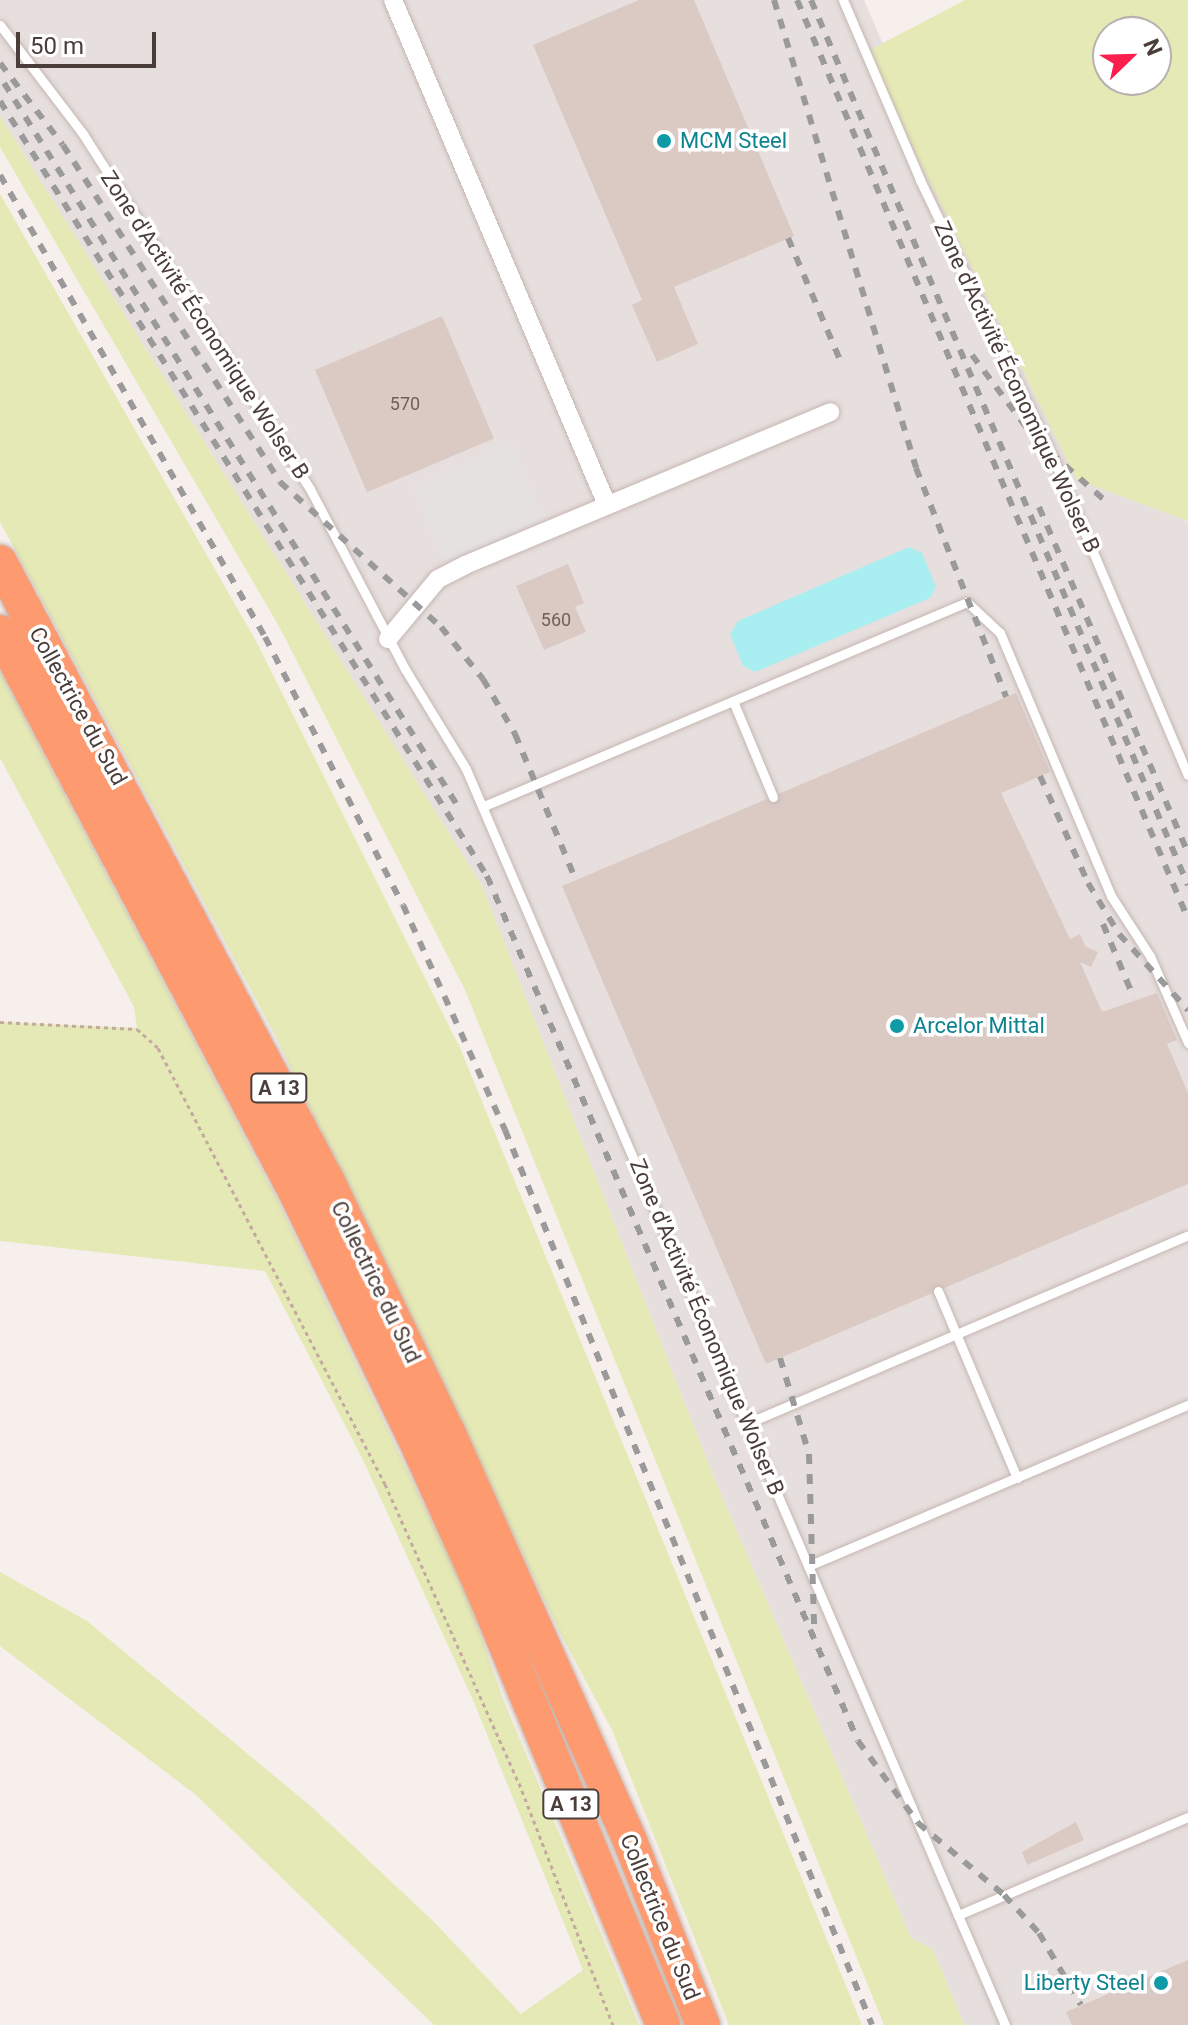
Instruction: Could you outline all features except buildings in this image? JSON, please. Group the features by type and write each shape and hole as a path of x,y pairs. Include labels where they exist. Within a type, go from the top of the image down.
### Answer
{"highway":[{"name":"Collectrice du Sud","path":"0,562 269,1067 448,1432 630,1841 703,2025"},
{"name":"Collectrice du Sud","path":"0,632 295,1191 419,1448 663,2025"}],"street":[{"path":"393,0 607,505"},
{"path":"388,639 438,579 830,412"}],"lane":[{"name":"Zone d'Activité Économique Wolser B","path":"843,0 920,180 1054,460 1188,775"},
{"name":"Zone d'Activité Économique Wolser B","path":"0,25 83,134 310,489 388,639 484,806 1005,2025"},
{"path":"484,806 967,602 1000,633 1111,896 1150,956 1188,1043"},
{"path":"733,701 773,797"},
{"path":"748,1423 1188,1235"},
{"path":"938,1291 1017,1478"},
{"path":"808,1566 1188,1405"},
{"path":"958,1915 1188,1817"}],"path":[{"path":"0,1022 137,1029 158,1048 385,1484 519,1783 613,2025"}],"shaded area":[{"path":"0,0 864,0 973,253 1095,468 1188,522 1188,2025 964,2025 933,1949 911,1938 712,1473 482,886 0,116"},
{"path":"511,443 544,521 445,563 412,485"}],"green space":[{"path":"965,0 1188,0 1188,521 1077,480 866,52"},
{"path":"0,116 482,886 712,1473 911,1938 933,1949 964,2025 884,2025 465,990 281,630 0,147"},
{"path":"0,194 256,641 460,1048 862,2025 729,2025 612,1730 559,1631 273,1031 0,522"},
{"path":"0,671 278,1201 466,1593 503,1699 639,2025 434,2025 196,1795 0,1646 0,1572 87,1621 313,1808 434,1922 521,2014 583,1970 473,1700 363,1460 265,1271 0,1241 0,1022 137,1028 134,1007 0,758"}],"water":[{"path":"909,547 922,553 936,587 930,598 755,672 743,666 730,634 738,621"}],"railway":[{"path":"774,0 916,468 1006,697"},
{"path":"797,0 1188,919"},
{"path":"811,0 1188,885"},
{"path":"0,63 63,145 280,482 441,627 483,679 515,734 574,876"},
{"path":"4,83 459,808"},
{"path":"0,101 487,876 858,1741 918,1823 1004,1895 1039,1933 1081,2005"},
{"path":"0,175 265,637 403,905 505,1130 872,2025"},
{"path":"788,238 840,360"},
{"path":"972,355 1035,439 1109,504"},
{"path":"1039,507 1188,853"},
{"path":"1040,776 1088,883 1119,934 1188,1010"},
{"path":"1103,924 1134,998"},
{"path":"780,1358 809,1454 814,1625"}],"place":[{"name":"MCM Steel","path":"664,141"},
{"name":"Arcelor Mittal","path":"897,1026"},
{"name":"Liberty Steel","path":"1161,1983"}]}
